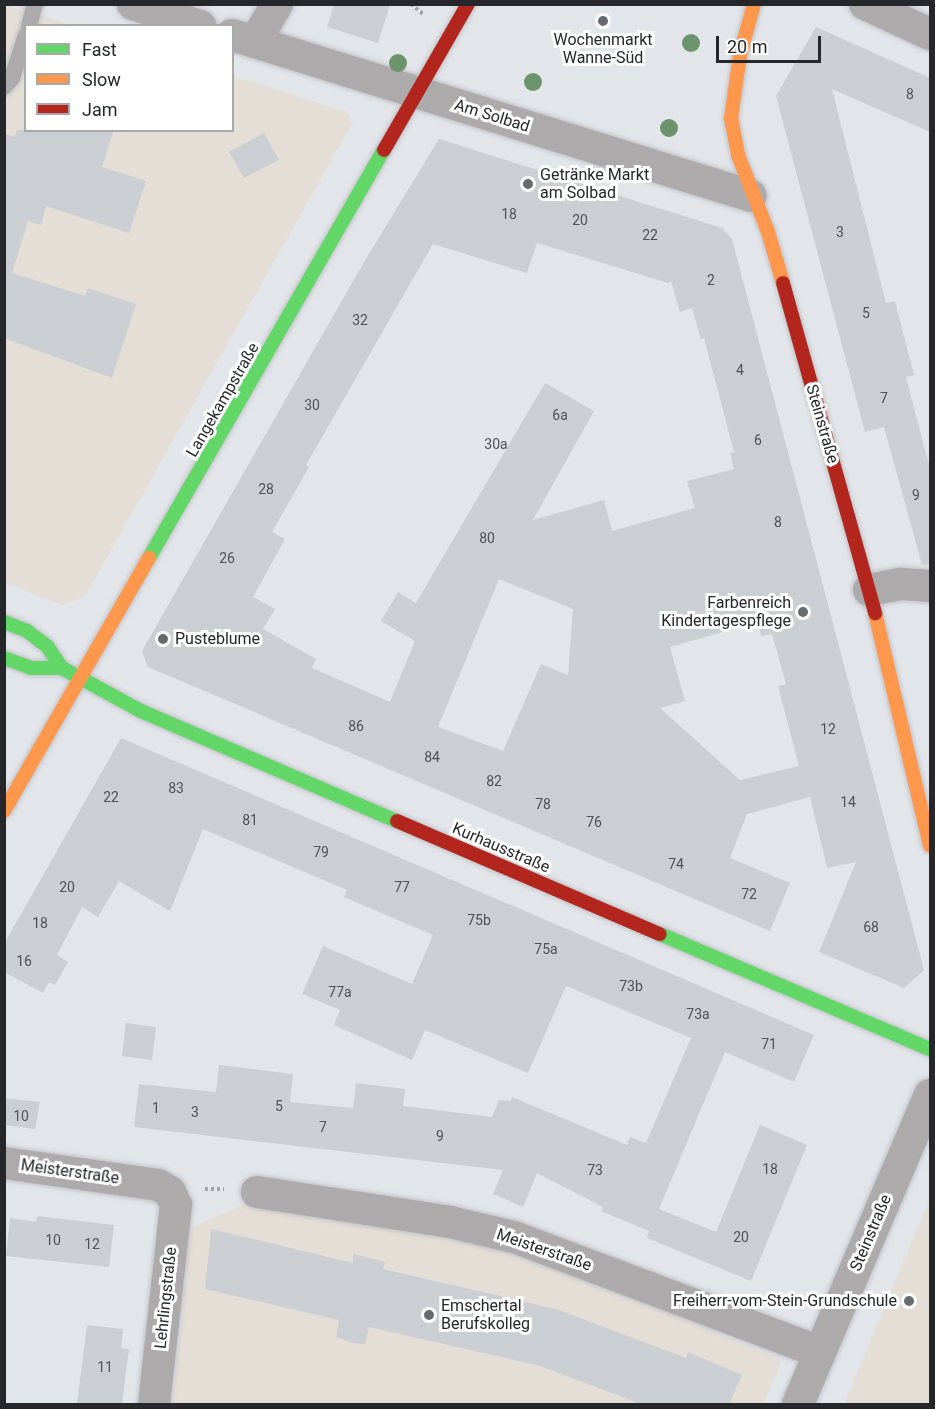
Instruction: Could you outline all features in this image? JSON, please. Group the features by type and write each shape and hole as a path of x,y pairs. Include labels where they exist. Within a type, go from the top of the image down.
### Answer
{"street":[{"path":"133,4 194,24"},
{"path":"244,39 277,4"},
{"name":"Langekampstraße","path":"4,811 419,93 468,4"},
{"name":"Steinstraße","path":"754,4 740,56 731,118 751,196 768,232 869,591 930,846"},
{"path":"865,4 930,34"},
{"name":"Am Solbad","path":"244,39 751,196"},
{"path":"869,591 901,584 930,586"},
{"name":"Kurhausstraße","path":"4,622 27,631 46,646 62,668 141,711 930,1049"},
{"path":"4,658 31,668 62,668"},
{"name":"Steinstraße","path":"798,1404 930,1095"},
{"name":"Meisterstraße","path":"4,1163 158,1185 170,1192"},
{"name":"Lehrlingstraße","path":"154,1404 176,1205 170,1192"},
{"name":"Meisterstraße","path":"257,1192 450,1222 514,1237 820,1352"}],"lane":[{"path":"29,24 35,4"},
{"path":"4,87 12,78 24,41"}],"shaded area":[{"path":"4,5 70,24 24,24 24,132 234,132 234,76 347,112 353,122 85,596 62,605 5,583"},
{"name":"Emschertal Berufskolleg","path":"258,1198 467,1239 571,1271 782,1360 763,1404 172,1404 191,1228"},
{"name":"Freiherr-vom-Stein-Grundschule","path":"930,1198 930,1404 844,1404"}],"building":[{"path":"334,4 390,4 378,43 327,27"},
{"path":"816,27 930,78 930,132 832,89 886,303 895,301 914,375 906,377 930,469 930,564 922,565 884,427 865,432 776,96"},
{"path":"17,130 24,130 24,132 113,132 102,167 146,181 129,233 46,206 41,225 28,221 12,273 85,296 88,288 136,304 112,378 4,338 4,134 15,137"},
{"path":"264,133 279,160 244,178 229,152"},
{"path":"439,139 722,228 732,239 924,970 904,988 819,952 856,862 827,868 810,797 747,814 730,858 790,883 770,931 148,667 142,651 364,262","holes":["537,243 668,283 671,281 680,312 692,308 701,339 704,338 734,452 730,453 734,469 687,481 695,508 612,531 604,500 533,520 594,411 545,383 416,603 398,592 381,621 415,641 390,702 312,668 316,659 263,629 275,609 253,597 285,539 272,532 309,467 306,465 433,244 527,273","499,579 573,609 568,675 541,664 503,751 438,727","758,622 761,636 772,634 786,684 778,686 799,766 740,780 660,708 685,701 670,647"]},
{"path":"121,738 814,1035 794,1082 725,1052 659,1209 716,1232 760,1125 807,1145 751,1281 647,1238 649,1231 601,1211 603,1207 537,1173 523,1207 493,1194 503,1170 134,1127 139,1084 216,1092 219,1065 293,1074 290,1102 353,1108 356,1083 405,1089 403,1106 492,1117 499,1100 511,1101 512,1097 627,1145 630,1137 646,1143 691,1038 566,986 528,1073 425,1030 412,1060 334,1025 340,1010 302,994 323,946 412,984 433,935 344,897 347,890 203,829 170,911 119,881 98,917 82,907 57,955 68,962 55,985 49,982 43,993 4,972 4,944"},
{"path":"126,1023 156,1027 152,1060 122,1056"},
{"path":"4,1098 40,1102 35,1129 4,1125"},
{"path":"37,1216 114,1225 109,1267 6,1256 10,1218 36,1222"},
{"path":"211,1229 353,1263 353,1254 385,1262 383,1269 556,1309 686,1358 688,1352 742,1375 729,1404 641,1404 537,1365 369,1327 365,1344 353,1343 336,1337 339,1320 205,1289"},
{"path":"87,1325 123,1329 121,1348 129,1349 122,1404 77,1404"}],"traffic: fast":[{"path":"149,558 384,150"},
{"path":"4,622 27,631 47,646 62,668 141,711 397,821"},
{"path":"4,658 31,668 62,668"},
{"path":"660,934 930,1049"}],"traffic: slow":[{"path":"754,4 740,55 731,118 738,155 768,232 783,283"},
{"path":"4,811 149,558"},
{"path":"875,613 930,846"}],"traffic: jam":[{"path":"384,150 468,4"},
{"path":"783,283 875,613"},
{"path":"397,821 660,934"}],"place":[{"name":"Wochenmarkt Wanne-Süd","path":"603,21"},
{"name":"Getränke Markt am Solbad","path":"528,184"},
{"name":"Farbenreich Kindertagespflege","path":"803,612"},
{"name":"Pusteblume","path":"163,639"},
{"name":"Freiherr-vom-Stein-Grundschule","path":"909,1301"},
{"name":"Emschertal Berufskolleg","path":"429,1315"}]}
